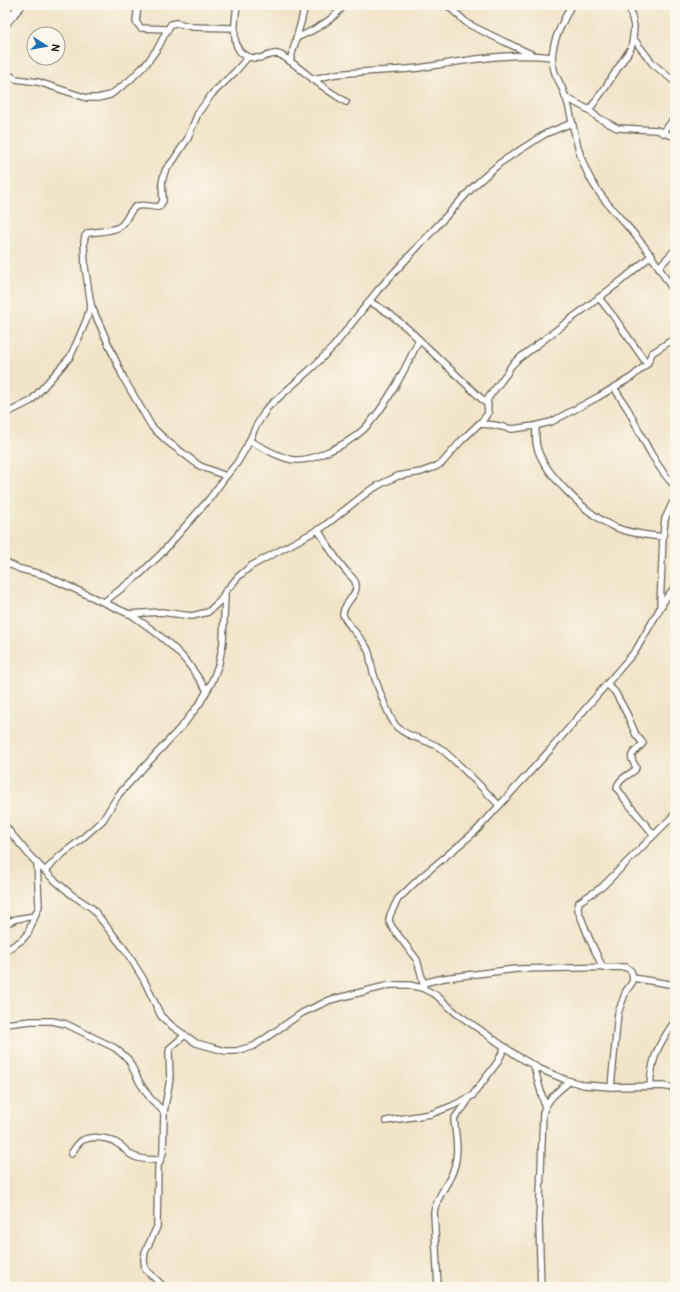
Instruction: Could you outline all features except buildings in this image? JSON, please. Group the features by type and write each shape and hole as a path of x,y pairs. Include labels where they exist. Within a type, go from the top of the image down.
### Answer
{"main road":[{"path":"5,24 21,5"}],"street":[{"path":"138,5 136,22 142,28 168,29"},
{"path":"238,5 234,28 234,39 242,53 248,57 258,58 269,54 278,54 290,61 326,89 346,102"},
{"path":"290,61 305,5"},
{"path":"296,38 311,32 331,18 344,5"},
{"path":"447,5 468,24 533,55"},
{"path":"571,5 554,42 552,62 555,73 566,96 575,138 588,175 615,212 652,256 675,294"},
{"path":"589,110 631,48 634,26 629,5"},
{"path":"5,72 16,78 38,82 87,98 98,98 110,95 129,81 151,57 171,24 176,22 193,27 234,28"},
{"path":"633,38 653,64 675,82"},
{"path":"313,79 336,74 419,68 466,60 512,55 552,57"},
{"path":"226,476 200,466 168,442 152,426 124,379 91,305 85,267 84,243 88,233 115,229 120,226 134,208 138,206 158,207 162,203 162,183 166,169 188,138 198,113 212,94 236,72 248,57"},
{"path":"566,96 589,110 597,117 617,128 652,130 675,136"},
{"path":"663,132 675,117"},
{"path":"104,602 139,576 161,554 210,498 237,463 267,408 334,346 369,301 474,186 500,162 545,134 572,123"},
{"path":"659,267 675,250"},
{"path":"129,614 162,612 192,616 208,612 220,601 225,592 239,576 251,566 318,530 369,491 381,484 398,476 421,472 442,463 461,441 488,414 489,397 517,360 622,281 652,256"},
{"path":"599,298 646,364"},
{"path":"369,301 390,314 408,329 488,405"},
{"path":"5,414 31,401 70,357 86,321 91,305"},
{"path":"479,424 494,425 512,429 536,426 551,422 632,377 646,364 652,353 675,339"},
{"path":"250,441 284,457 295,460 307,460 320,456 343,445 362,431 376,416 406,366 419,340"},
{"path":"614,387 618,396 624,402 643,440 675,486"},
{"path":"536,426 537,448 541,456 555,478 586,509 598,518 614,526 643,535 663,537"},
{"path":"660,608 665,519 675,500"},
{"path":"318,530 355,582 355,592 344,609 343,614 345,620 351,625 367,647 374,674 396,727 439,748 459,765 499,805"},
{"path":"5,562 20,569 44,575 129,614 148,626 170,644 187,662 207,690"},
{"path":"675,586 666,598 636,650 607,684 550,750 476,831 421,877 398,899 390,915 389,921 417,960 423,986 436,995 456,1013 534,1066 570,1081 584,1085 611,1088 650,1086 675,1088"},
{"path":"45,871 60,856 103,820 119,794 183,724 200,703 212,682 223,642 225,592"},
{"path":"607,684 614,692 627,714 636,735 643,743 631,758 636,770 620,781 616,788 654,835"},
{"path":"603,968 578,910 579,902 602,887 675,814"},
{"path":"5,826 45,871 72,896 92,908 126,951 144,980 161,1016 196,1043 225,1051 236,1051 254,1046 302,1013 330,1000 390,985 423,986 444,978 516,969 626,967 631,971 633,978 632,983 622,1000 618,1013 611,1088"},
{"path":"5,951 22,940 28,933 39,906 37,863"},
{"path":"5,924 16,919 35,916"},
{"path":"633,978 675,985"},
{"path":"5,1024 31,1021 52,1021 66,1024 114,1048 128,1059 140,1083 150,1098 164,1112"},
{"path":"650,1086 654,1059 658,1048 675,1021"},
{"path":"164,1287 145,1269 144,1260 145,1252 157,1227 157,1174 158,1166 163,1153 164,1112 170,1079 169,1052 170,1048 185,1035"},
{"path":"386,1121 431,1114 472,1096 497,1063 505,1047"},
{"path":"534,1066 545,1107"},
{"path":"541,1287 539,1224 543,1113 545,1107 555,1094 570,1081"},
{"path":"438,1287 434,1212 435,1206 451,1177 456,1163 458,1152 454,1120 455,1116 467,1103 468,1098"},
{"path":"71,1154 83,1140 105,1138 120,1144 133,1156 148,1160 160,1160"}]}
